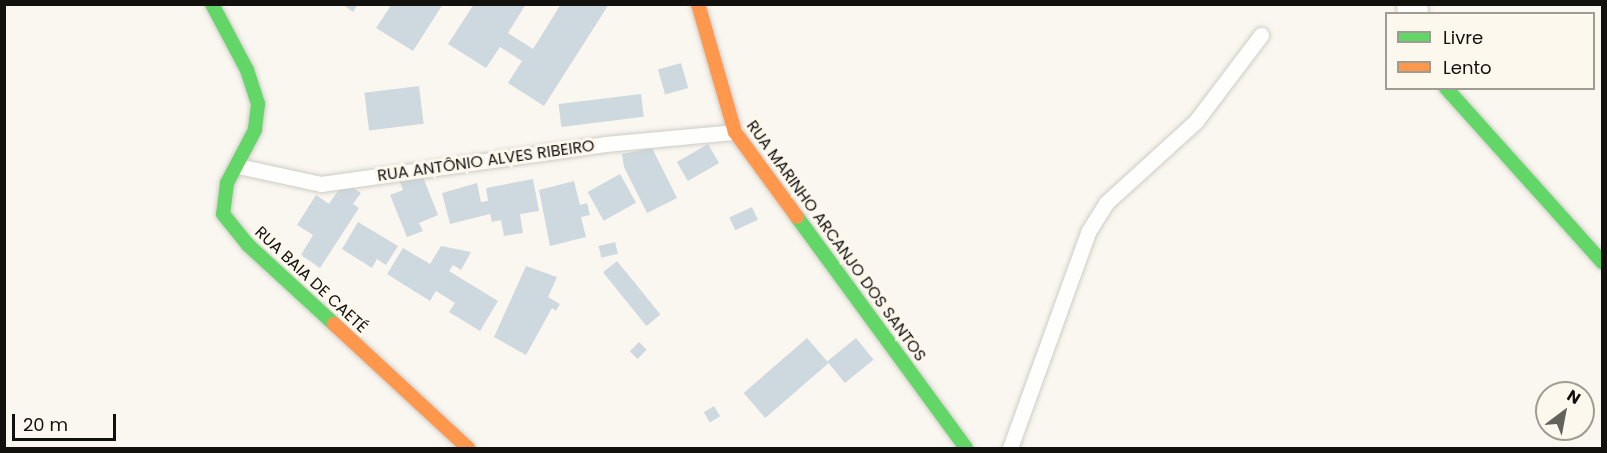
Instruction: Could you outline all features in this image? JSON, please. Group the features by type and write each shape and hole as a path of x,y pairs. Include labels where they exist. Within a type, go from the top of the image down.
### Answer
{"street":[{"name":"RUA BAIA DE CAETÉ","path":"212,4 247,70 258,104 255,130 227,183 223,214 248,245 468,448"},
{"name":"RUA MARINHO ARCANJO DOS SANTOS","path":"698,4 735,132 966,448"},
{"path":"1448,90 1602,262"}],"lane":[{"path":"1010,448 1088,232 1100,212 1130,179 1196,121 1261,35"},
{"name":"RUA ANTÔNIO ALVES RIBEIRO","path":"238,166 321,184 605,144 735,132"}],"building":[{"path":"342,4 358,4 353,12"},
{"path":"386,4 443,4 413,51 376,28 390,7"},
{"path":"474,4 526,4 508,33 533,49 561,4 609,4 544,106 508,83 522,61 500,47 486,68 448,44"},
{"path":"681,63 688,88 665,95 658,70"},
{"path":"419,86 424,124 369,130 364,93"},
{"path":"641,94 644,117 561,127 559,104"},
{"path":"708,144 719,163 688,181 677,162"},
{"path":"652,148 677,198 647,213 624,167 622,154"},
{"path":"620,174 636,203 604,221 588,192"},
{"path":"423,177 438,215 419,223 423,231 407,237 390,195 403,190 400,182"},
{"path":"533,179 539,211 520,214 523,233 504,236 501,220 492,222 490,214 450,224 442,193 477,183 481,202 488,201 486,188"},
{"path":"574,181 580,205 587,203 590,215 581,217 586,237 550,246 539,190"},
{"path":"344,182 361,193 353,204 359,208 320,268 301,255 313,235 297,225 316,195 329,204"},
{"path":"752,207 758,220 735,230 729,218"},
{"path":"358,222 398,246 386,265 377,259 372,268 342,249"},
{"path":"615,242 618,254 601,258 599,246"},
{"path":"441,246 471,252 461,270 453,265 449,271 498,301 480,331 449,312 455,303 436,291 430,301 387,274 403,248 430,264"},
{"path":"617,261 660,315 646,326 603,272"},
{"path":"526,266 557,277 548,297 560,304 556,311 552,308 526,355 494,337"},
{"path":"807,338 829,363 765,418 744,393"},
{"path":"856,338 874,360 845,383 827,361"},
{"path":"639,342 647,350 638,359 630,351"},
{"path":"714,406 720,416 710,422 704,412"}],"traffic: fast":[{"path":"212,4 247,70 258,104 255,130 227,183 223,214 248,245 334,324"},
{"path":"1448,90 1602,262"},
{"path":"797,217 966,448"}],"traffic: slow":[{"path":"698,4 735,132 797,217"},
{"path":"334,324 468,448"}]}
